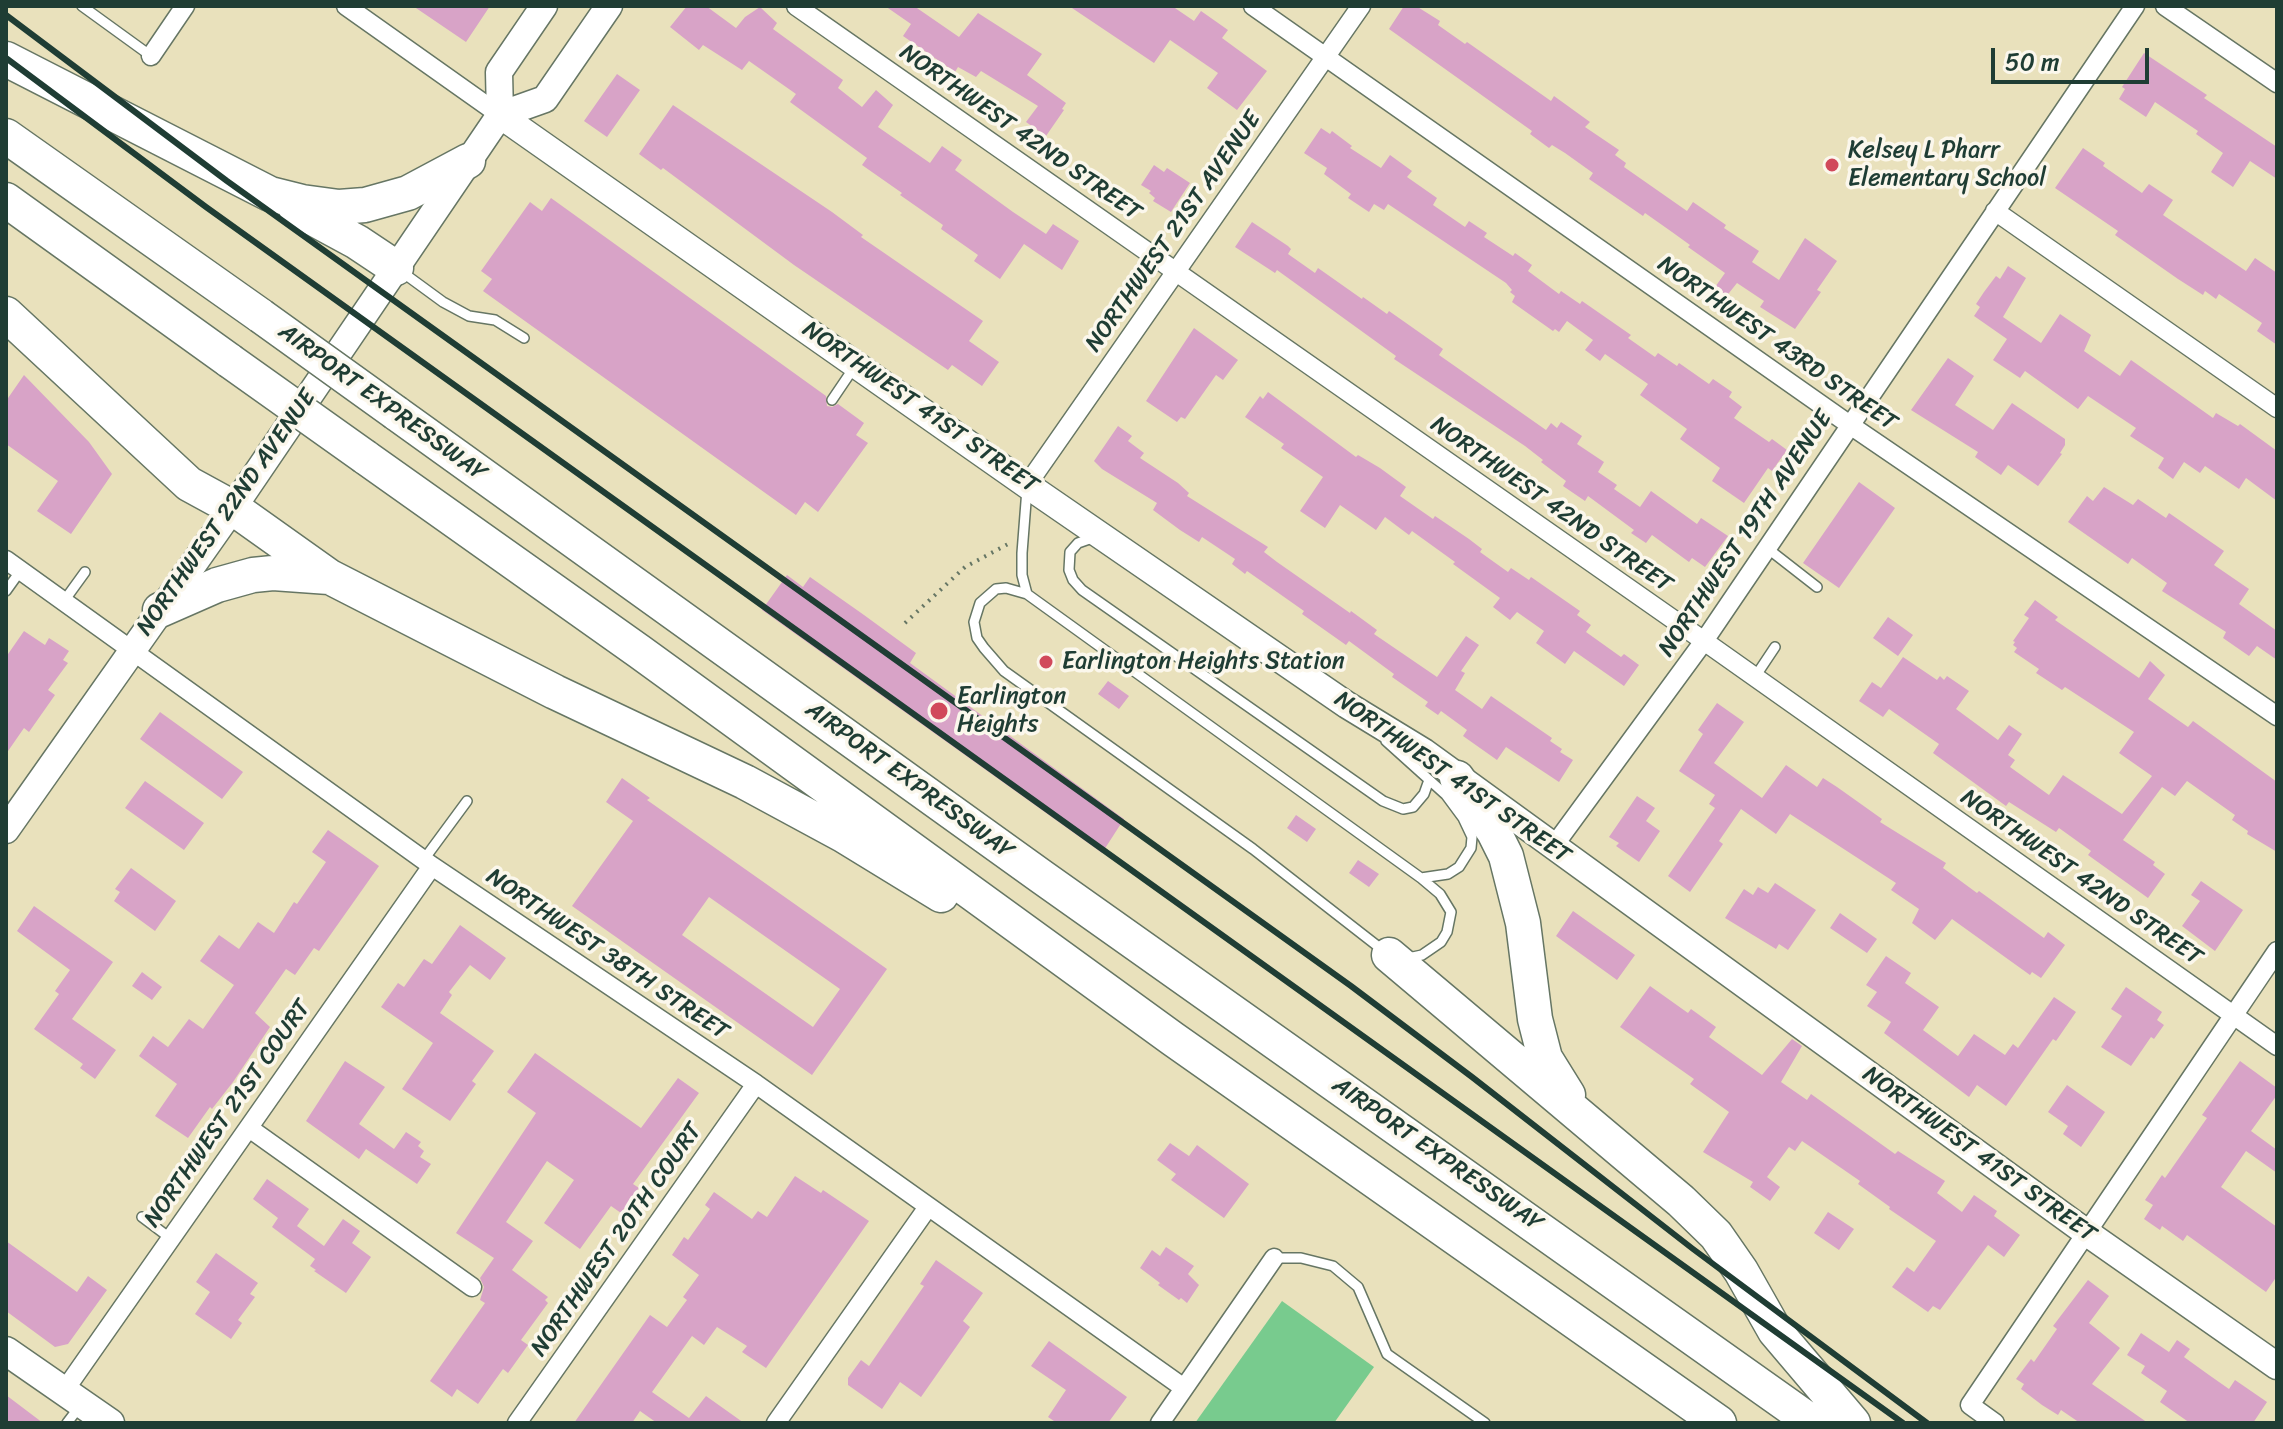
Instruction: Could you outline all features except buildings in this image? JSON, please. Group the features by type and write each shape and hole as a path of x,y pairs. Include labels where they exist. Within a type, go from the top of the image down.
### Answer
{"highway":[{"path":"6,59 270,194 357,242 396,268"},
{"name":"AIRPORT EXPRESSWAY","path":"6,136 1813,1423"},
{"path":"270,194 339,207 365,205 408,193 468,161"},
{"path":"6,200 652,661 1173,1039 1719,1423"},
{"path":"6,314 189,484 233,508 330,577 555,692 745,782 843,835 1173,1039"},
{"path":"160,610 217,585 253,575 273,573 330,577"},
{"path":"1443,779 1494,832 1506,856 1523,923 1535,1019 1545,1058 1568,1096 1605,1137"},
{"path":"1389,955 1681,1201 1716,1235 1741,1271 1775,1331 1853,1423"}],"main road":[{"path":"544,6 499,72 500,115 545,99 609,6"},
{"name":"NORTHWEST 22ND AVENUE","path":"6,830 233,508 500,115"},
{"name":"NORTHWEST 41ST STREET","path":"500,115 1027,485 1347,705 1424,752 1443,779 1553,847 2087,1233 2277,1366"},
{"path":"6,1351 71,1406 110,1423"}],"street":[{"path":"151,56 185,6"},
{"name":"NORTHWEST 41ST STREET","path":"346,6 500,115"},
{"name":"NORTHWEST 42ND STREET","path":"796,6 2277,1046"},
{"name":"NORTHWEST 43RD STREET","path":"1253,6 1850,425 2277,716"},
{"name":"NORTHWEST 21ST AVENUE","path":"1027,485 1361,6"},
{"name":"NORTHWEST 19TH AVENUE","path":"1553,847 1704,641 2135,6"},
{"path":"2165,6 2277,83"},
{"path":"1995,211 2277,408"},
{"name":"NORTHWEST 38TH STREET","path":"13,565 429,862 756,1084 1184,1388"},
{"name":"NORTHWEST 21ST COURT","path":"71,1406 170,1238 249,1128 429,862"},
{"path":"1995,1423 1970,1405 2277,951"},
{"name":"NORTHWEST 20TH COURT","path":"517,1423 756,1084"},
{"path":"249,1128 472,1287"},
{"path":"776,1423 928,1207"},
{"path":"1160,1423 1274,1258"}],"lane":[{"path":"82,6 151,56"},
{"path":"396,268 443,302 469,316 495,320 524,338"},
{"path":"832,400 857,363"},
{"path":"1027,485 1022,575 1027,594"},
{"path":"1101,536 1078,543 1070,552 1069,570 1082,590 1383,801 1403,809 1413,807 1443,779 1446,795 1472,837 1471,848 1459,867 1448,874 1421,878"},
{"path":"1767,548 1817,587"},
{"path":"6,591 13,565"},
{"path":"64,601 85,572"},
{"path":"996,589 1015,589 1027,594 1421,878 1447,903 1451,912 1447,932 1434,950 1408,958 1389,955 1253,849 1004,671 977,638 976,612 980,603 996,589"},
{"path":"1755,677 1775,647"},
{"path":"429,862 467,801"},
{"path":"142,1217 170,1238"},
{"path":"1274,1258 1301,1258 1333,1266 1358,1287 1387,1354 1485,1423"}],"path":[{"path":"905,623 965,567 1024,535"}],"green space":[{"path":"1282,1301 1374,1367 1334,1423 1195,1423"}],"railway":[{"path":"6,15 227,181 1351,986 1693,1249 1927,1423"},
{"path":"6,58 206,207 1903,1423"}],"place":[{"name":"Kelsey L Pharr Elementary School","path":"1832,165"},
{"name":"Earlington Heights Station","path":"1046,662"},
{"name":"Earlington Heights","path":"939,711"}]}
